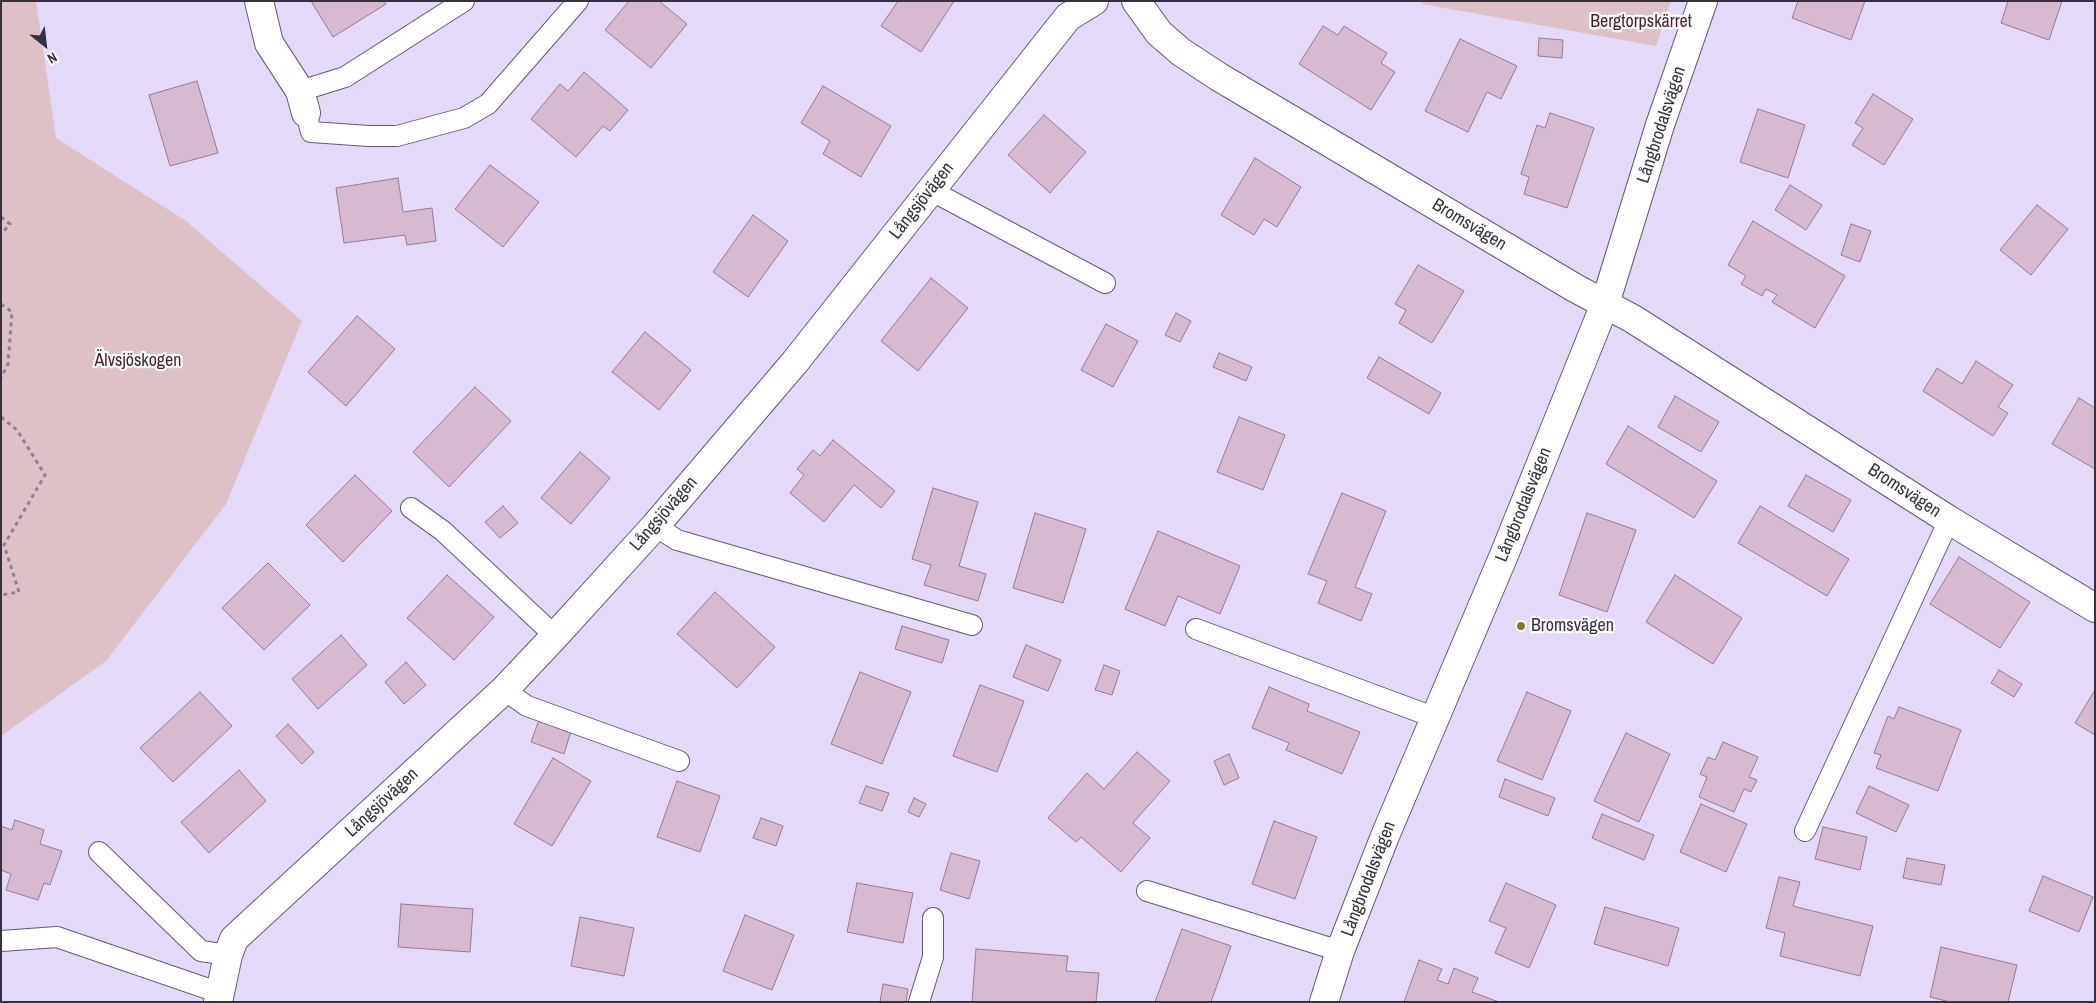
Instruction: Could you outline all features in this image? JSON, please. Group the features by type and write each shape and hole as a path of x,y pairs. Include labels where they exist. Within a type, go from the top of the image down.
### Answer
{"street":[{"path":"259,1 269,42 303,102"},
{"name":"Långsjövägen","path":"219,998 228,955 234,939 504,690 555,636 654,526 795,362 1068,18 1094,1"},
{"name":"Bromsvägen","path":"1136,1 1159,33 1181,52 1219,77 1575,288 1633,318 1949,520 2095,608"},
{"name":"Långbrodalsvägen","path":"1324,1002 1340,951 1385,836 1436,718 1605,304 1660,125 1703,1"}],"lane":[{"path":"464,1 346,77 303,102 311,132 397,136 464,118 488,104 578,1"},
{"path":"930,190 1105,283"},
{"path":"412,508 443,531 555,636"},
{"path":"1805,831 1949,520"},
{"path":"654,526 677,540 972,624"},
{"path":"1196,629 1436,718"},
{"path":"504,690 527,706 680,761"},
{"path":"99,852 201,951 228,955"},
{"path":"1147,891 1340,951"},
{"path":"919,1002 933,957 933,918"},
{"path":"1,941 56,937 219,998"}],"path":[{"path":"1,218 10,224 1,234"},
{"path":"1,304 12,312 8,364 1,378"},
{"path":"1,417 17,430 45,475 4,545 19,592 1,596"}],"green space":[{"name":"Älvsjöskogen","path":"1,1 36,1 56,138 186,221 302,321 226,504 106,661 1,736"},
{"name":"Bergtorpskärret","path":"1423,1 1671,1 1656,46 1422,4"}],"building":[{"path":"311,1 384,1 386,4 333,37"},
{"path":"629,1 659,1 687,24 651,68 605,30"},
{"path":"898,1 954,1 921,52 881,26"},
{"path":"1798,1 1865,1 1851,40 1792,18"},
{"path":"2008,1 2062,1 2049,40 2001,23"},
{"path":"1323,26 1338,35 1344,26 1387,53 1381,63 1395,72 1371,110 1299,64"},
{"path":"1539,38 1563,40 1562,58 1538,56"},
{"path":"1460,39 1517,66 1501,99 1487,92 1468,132 1425,111"},
{"path":"584,72 628,110 610,131 603,126 576,157 531,119 560,84 568,91"},
{"path":"197,81 218,153 170,166 149,95"},
{"path":"823,86 891,126 861,177 823,154 830,141 801,123"},
{"path":"1873,94 1913,119 1884,165 1852,145 1863,128 1855,123"},
{"path":"1758,109 1805,125 1788,178 1740,162"},
{"path":"1550,113 1594,128 1567,208 1524,194 1529,177 1521,174 1537,125 1545,128"},
{"path":"1044,115 1086,152 1050,193 1008,155"},
{"path":"1255,158 1301,187 1277,227 1264,219 1254,235 1221,215"},
{"path":"490,165 539,202 503,247 455,209"},
{"path":"398,178 403,212 432,208 436,241 407,245 405,235 344,243 336,188"},
{"path":"1790,185 1822,205 1806,230 1775,210"},
{"path":"2037,205 2068,229 2031,275 2000,250"},
{"path":"753,215 788,241 748,297 713,272"},
{"path":"1753,221 1845,276 1815,328 1772,302 1777,295 1766,289 1762,296 1741,284 1746,276 1728,265"},
{"path":"1851,224 1871,231 1860,262 1841,255"},
{"path":"1418,265 1464,291 1432,343 1399,323 1406,310 1395,304"},
{"path":"931,278 968,308 918,371 881,341"},
{"path":"1176,313 1191,321 1180,342 1165,335"},
{"path":"357,316 395,349 346,406 308,372"},
{"path":"1106,324 1138,341 1113,387 1081,370"},
{"path":"645,332 691,370 659,410 612,372"},
{"path":"1219,353 1252,367 1246,381 1213,367"},
{"path":"1379,357 1441,393 1429,414 1367,378"},
{"path":"1976,361 2013,385 1998,407 2008,413 1993,436 1923,391 1937,368 1962,384"},
{"path":"475,387 511,421 449,487 413,452"},
{"path":"1675,396 1719,422 1701,452 1658,427"},
{"path":"2079,398 2095,408 2095,469 2052,444"},
{"path":"1239,417 1285,435 1263,490 1217,472"},
{"path":"1628,426 1717,481 1694,518 1606,464"},
{"path":"833,440 895,491 881,508 854,485 824,522 790,493 804,475 797,469 813,450 820,456"},
{"path":"580,452 610,478 571,524 541,498"},
{"path":"355,475 392,511 343,562 306,525"},
{"path":"1806,475 1851,500 1833,532 1788,506"},
{"path":"933,488 978,502 959,566 986,574 978,601 924,585 931,565 912,559"},
{"path":"1342,493 1386,511 1355,587 1372,594 1361,621 1318,603 1327,581 1308,574"},
{"path":"503,506 518,523 500,538 485,522"},
{"path":"1760,506 1849,559 1827,596 1738,543"},
{"path":"1035,513 1086,529 1063,603 1013,588"},
{"path":"1587,513 1636,530 1607,612 1559,595"},
{"path":"1158,531 1240,566 1220,614 1178,596 1165,626 1125,609"},
{"path":"1959,557 2030,602 2000,648 1930,604"},
{"path":"268,563 310,605 264,650 222,608"},
{"path":"447,575 494,617 454,660 407,618"},
{"path":"1675,575 1742,618 1713,664 1646,622"},
{"path":"715,592 775,647 737,688 677,634"},
{"path":"902,626 949,640 942,663 895,649"},
{"path":"341,635 367,665 318,709 292,679"},
{"path":"1026,645 1061,660 1048,691 1013,677"},
{"path":"406,662 426,685 404,704 385,682"},
{"path":"1104,665 1120,671 1112,695 1095,690"},
{"path":"1999,670 2022,684 2014,697 1991,683"},
{"path":"860,672 911,692 882,764 831,744"},
{"path":"980,685 1024,701 997,772 953,756"},
{"path":"1269,687 1309,704 1307,711 1360,732 1342,774 1286,750 1289,743 1252,728"},
{"path":"2095,690 2095,735 2075,723"},
{"path":"200,692 232,726 173,782 140,748"},
{"path":"1527,692 1571,711 1542,780 1497,761"},
{"path":"1899,707 1961,730 1938,791 1876,768 1881,755 1874,753 1888,716 1894,719"},
{"path":"539,720 571,731 564,754 531,742"},
{"path":"288,724 314,752 302,764 276,736"},
{"path":"1626,733 1670,754 1639,822 1594,801"},
{"path":"1723,742 1758,757 1749,777 1757,780 1751,792 1744,789 1734,812 1699,797 1707,777 1700,774 1708,757 1715,760"},
{"path":"1137,752 1170,781 1133,823 1150,838 1121,872 1081,837 1076,842 1048,818 1087,773 1104,789"},
{"path":"1229,754 1239,778 1224,785 1214,761"},
{"path":"553,758 591,781 552,846 514,824"},
{"path":"239,770 266,801 209,853 181,822"},
{"path":"1505,779 1555,798 1548,816 1499,797"},
{"path":"677,781 720,796 700,852 657,837"},
{"path":"866,786 889,793 882,811 859,803"},
{"path":"1869,786 1909,805 1896,832 1856,813"},
{"path":"914,798 926,804 919,817 908,812"},
{"path":"1701,804 1747,824 1726,872 1680,852"},
{"path":"1602,814 1654,835 1644,860 1592,838"},
{"path":"761,818 783,826 776,846 753,838"},
{"path":"15,820 44,830 40,844 62,851 50,885 44,883 38,900 6,890 11,874 1,870 1,826 12,830"},
{"path":"1274,821 1317,837 1295,899 1252,884"},
{"path":"1823,827 1867,837 1860,870 1815,859"},
{"path":"951,853 980,861 969,899 940,890"},
{"path":"1907,858 1945,865 1941,885 1903,878"},
{"path":"2043,876 2093,897 2079,932 2029,911"},
{"path":"1779,877 1800,882 1793,906 1873,926 1860,976 1780,956 1785,933 1766,928"},
{"path":"857,883 913,893 903,943 847,932"},
{"path":"1506,883 1556,905 1529,968 1495,953 1506,928 1489,921"},
{"path":"401,904 473,909 470,952 398,947"},
{"path":"1605,907 1679,928 1668,966 1594,944"},
{"path":"745,915 794,935 772,990 723,971"},
{"path":"580,917 634,928 624,976 571,966"},
{"path":"1182,929 1231,946 1211,1002 1155,1002"},
{"path":"1941,947 2017,965 2008,1002 1950,1002 1930,997"},
{"path":"976,949 1068,956 1066,971 1099,973 1096,1002 972,1002"},
{"path":"1419,960 1442,969 1437,980 1448,984 1454,968 1478,978 1472,992 1499,1002 1404,1002"},
{"path":"883,984 908,989 906,1002 880,1002"}],"place":[{"name":"Bromsvägen","path":"1521,626"}]}
